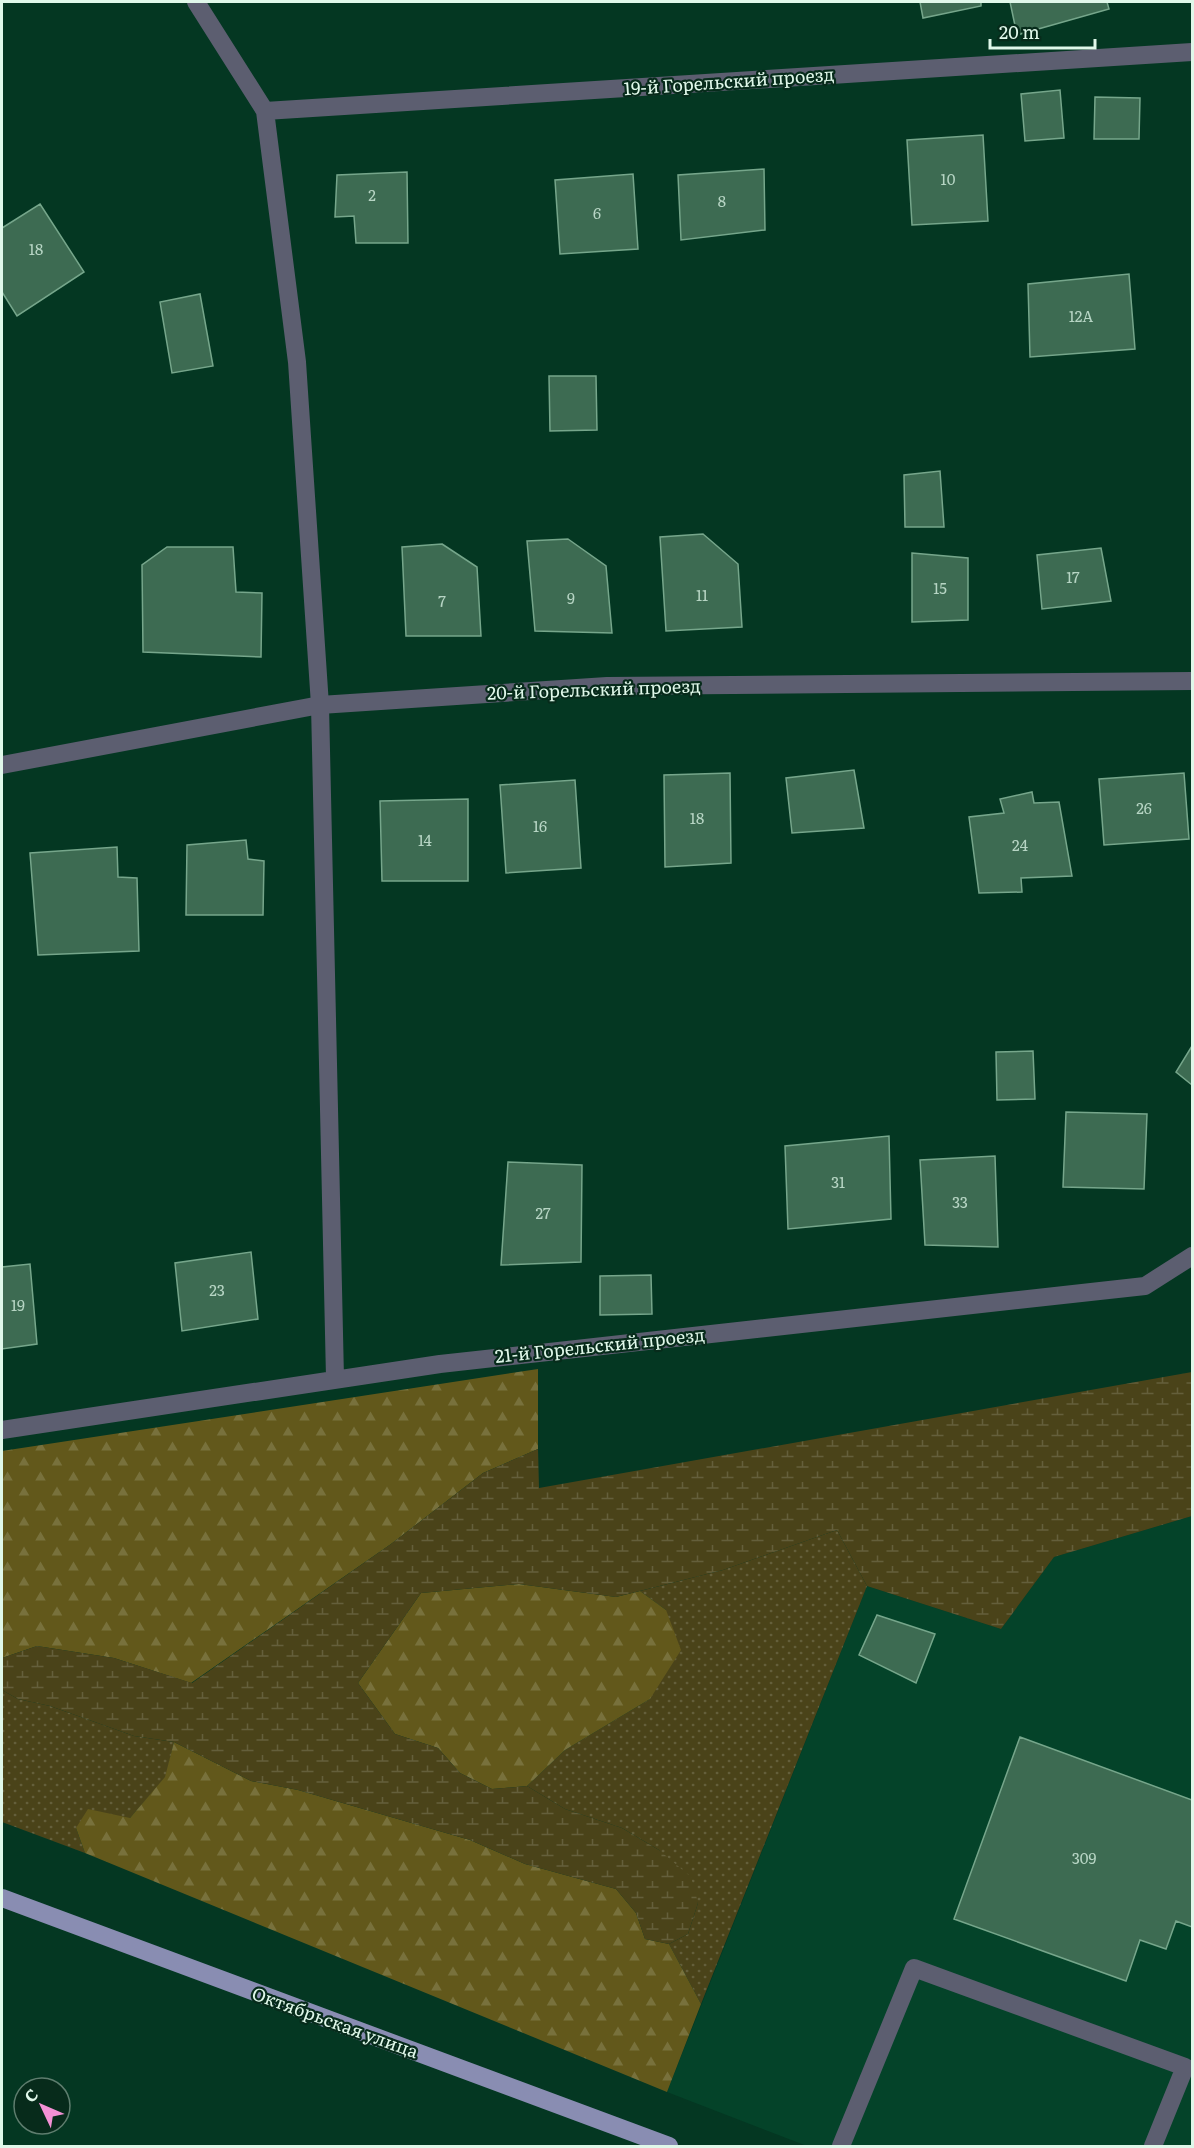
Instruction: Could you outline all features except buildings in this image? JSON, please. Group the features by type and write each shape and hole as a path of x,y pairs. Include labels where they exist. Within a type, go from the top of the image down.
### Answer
{"main road":[{"name":"Октябрьская улица","path":"2,1898 669,2146"}],"street":[{"path":"196,2 265,111 297,362 320,705 336,1378"},
{"name":"19-й Горельский проезд","path":"265,111 1192,52"},
{"name":"20-й Горельский проезд","path":"2,765 320,705 607,686 1192,681"},
{"name":"21-й Горельский проезд","path":"2,1430 451,1362 1145,1286 1192,1256"},
{"path":"841,2146 914,1968 1185,2067 1153,2146"}],"shaded area":[{"path":"1192,1516 1192,2146 807,2146 667,2092 867,1586 1001,1629 1054,1557"}],"green space":[{"path":"538,1369 538,1449 483,1473 391,1544 191,1683 114,1658 37,1646 2,1658 2,1451"},
{"path":"1192,1372 1192,1516 1054,1557 1001,1629 867,1586 837,1530 723,1570 616,1597 519,1584 421,1593 358,1683 395,1734 438,1748 460,1773 492,1789 527,1786 565,1809 622,1828 659,1850 691,1877 698,1903 688,1934 669,1944 645,1939 636,1913 616,1889 525,1864 470,1840 298,1790 251,1781 174,1742 134,1736 50,1706 18,1699 2,1690 2,1658 37,1646 114,1658 192,1683 391,1544 483,1473 538,1449 539,1488"},
{"path":"837,1530 867,1586 701,2004 669,1944 688,1934 698,1903 659,1850 622,1828 565,1809 527,1786 565,1750 650,1699 666,1610 640,1591 723,1570"},
{"path":"519,1584 616,1597 640,1591 666,1610 681,1650 650,1699 565,1750 527,1786 492,1789 460,1773 438,1748 395,1734 358,1683 421,1593"},
{"path":"2,1690 18,1699 50,1706 134,1736 174,1742 166,1777 130,1818 76,1828 85,1853 2,1822"},
{"path":"174,1742 251,1781 298,1790 470,1840 525,1864 616,1889 636,1913 645,1939 669,1944 701,2004 667,2092 85,1853 76,1828 88,1809 130,1818 165,1777"}]}
